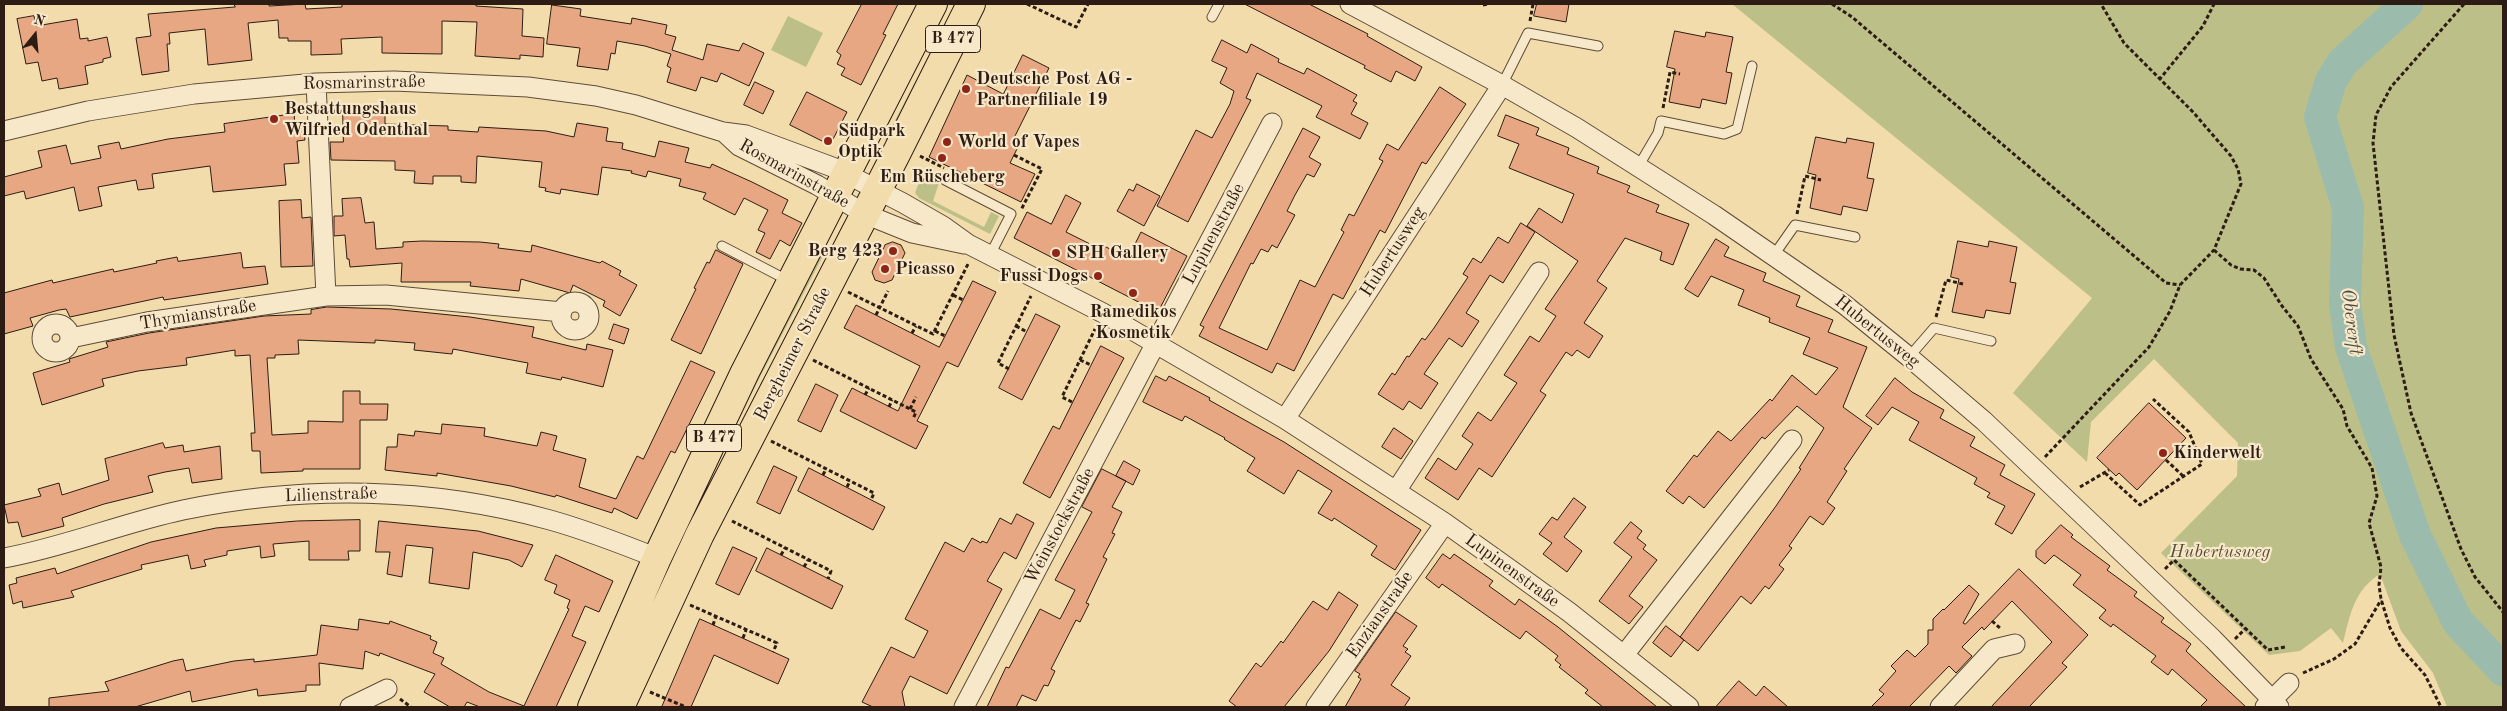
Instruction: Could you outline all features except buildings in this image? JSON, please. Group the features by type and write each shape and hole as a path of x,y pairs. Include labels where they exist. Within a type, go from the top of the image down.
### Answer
{"main road":[{"name":"Bergheimer Straße","path":"592,707 657,558 745,372 842,186 933,4"},
{"name":"Bergheimer Straße","path":"620,707 704,526 878,190 971,4"}],"street":[{"name":"Hubertusweg","path":"1350,4 1502,85 1638,167 1774,255 1845,305 1910,357 1984,421 2064,497 2272,705 2290,683"},
{"name":"Rosmarinstraße","path":"4,130 146,101 316,83 394,81 528,87 596,96 636,105 723,132 746,135 827,165 865,214"},
{"path":"316,83 326,296"},
{"name":"Hubertusweg","path":"1285,419 1502,85"},
{"name":"Lupinenstraße","path":"1156,345 1272,123"},
{"name":"Lupinenstraße","path":"842,186 878,190 943,226 978,249 1103,313 1285,419 1445,523 1561,607 1689,707"},
{"name":"Lupinenstraße","path":"865,214 912,233 978,249"},
{"path":"1396,491 1539,272"},
{"name":"Thymianstraße","path":"70,338 147,322 326,296 386,295 562,312"},
{"name":"Weinstockstraße","path":"964,707 1156,345"},
{"path":"1624,655 1792,440"},
{"name":"Lilienstraße","path":"4,558 46,549 154,517 222,503 305,494 354,493 390,494 452,500 520,512 580,529 657,558"},
{"name":"Enzianstraße","path":"1316,707 1445,523"},
{"path":"1940,707 1994,648 2015,644"},
{"path":"350,707 388,689"}],"lane":[{"path":"1212,17 1219,4"},
{"path":"1502,85 1528,34 1598,46"},
{"path":"1638,167 1658,134 1661,121 1724,134 1731,133 1737,129 1752,66"},
{"path":"945,180 1011,214 978,249"},
{"path":"1774,255 1795,225 1855,238"},
{"path":"722,246 792,283"},
{"path":"1910,357 1934,328 1991,342"}],"path":[{"path":"1027,4 1076,27 1088,4"},
{"path":"1483,5 1489,4"},
{"path":"1832,4 1852,17 2166,283 2180,285"},
{"path":"2034,469 2149,347 2170,310 2180,285 2214,250 2241,184 2238,169 2231,156 2193,112 2124,43 2101,4"},
{"path":"2159,80 2203,26 2214,4"},
{"path":"2464,4 2391,87 2376,115 2373,143 2394,335 2410,413 2461,549 2475,577 2503,612"},
{"path":"1661,121 1670,72 1680,74"},
{"path":"1011,214 1023,209 1042,169 1014,155"},
{"path":"938,167 940,162"},
{"path":"1795,225 1805,176 1821,180"},
{"path":"847,292 933,334 978,249"},
{"path":"2214,250 2232,265 2240,269 2254,270 2264,278 2298,326 2311,359 2343,409 2347,426 2372,468 2377,496 2369,522 2381,567 2379,585 2381,599 2390,628 2401,648 2424,675 2441,707"},
{"path":"1009,369 998,363 1039,280"},
{"path":"1934,328 1946,280 1963,284"},
{"path":"876,315 888,291"},
{"path":"953,295 963,300"},
{"path":"1072,402 1062,397 1103,313"},
{"path":"912,333 916,326"},
{"path":"1016,326 1027,332"},
{"path":"935,331 945,336"},
{"path":"813,360 916,412 913,419"},
{"path":"1080,360 1091,366"},
{"path":"865,395 869,388"},
{"path":"910,409 916,397"},
{"path":"2106,473 2140,505 2202,464 2189,432 2153,399"},
{"path":"889,407 892,400"},
{"path":"771,441 874,493 871,500"},
{"path":"2166,460 2184,476"},
{"path":"823,476 826,469"},
{"path":"2064,497 2109,470"},
{"path":"847,487 850,482"},
{"path":"731,521 831,571 828,579"},
{"path":"781,555 785,548"},
{"path":"804,567 808,560"},
{"path":"2164,570 2174,560 2268,650 2285,647"},
{"path":"2290,683 2304,672 2345,653 2355,644 2381,599"},
{"path":"690,605 777,644 773,652"},
{"path":"712,625 716,616"},
{"path":"742,638 746,630"},
{"path":"650,691 686,707"}],"green space":[{"path":"955,4 961,4 892,143 885,140"},
{"path":"1732,4 2503,4 2503,707 2447,707 2433,673 2401,631 2380,574 2364,588 2354,604 2343,643 2331,628 2300,651 2269,655 2161,553 2237,476 2238,443 2154,359 2091,422 2087,462 2013,393 2092,298"},
{"path":"788,16 823,33 806,67 771,50"},
{"path":"922,174 939,183 933,201 984,227 991,212 999,216 990,234 919,198 915,193"},
{"path":"818,250 824,254 719,456 694,522 686,518"}],"waterway":[{"name":"Obererft","path":"2407,4 2342,63 2331,81 2320,117 2348,208 2345,304 2351,347 2415,535 2458,622 2503,670"}],"place":[{"name":"Deutsche Post AG - Partnerfiliale 19","path":"966,89"},
{"name":"Bestattungshaus Wilfried Odenthal","path":"274,119"},
{"name":"Südpark Optik","path":"828,141"},
{"name":"World of Vapes","path":"947,142"},
{"name":"Em Rüscheberg","path":"942,158"},
{"name":"Berg 423","path":"893,251"},
{"name":"SPH Gallery","path":"1056,253"},
{"name":"Picasso","path":"885,269"},
{"name":"Fussi Dogs","path":"1098,276"},
{"name":"Ramedikos Kosmetik","path":"1133,293"},
{"name":"Kinderwelt","path":"2163,453"}]}
